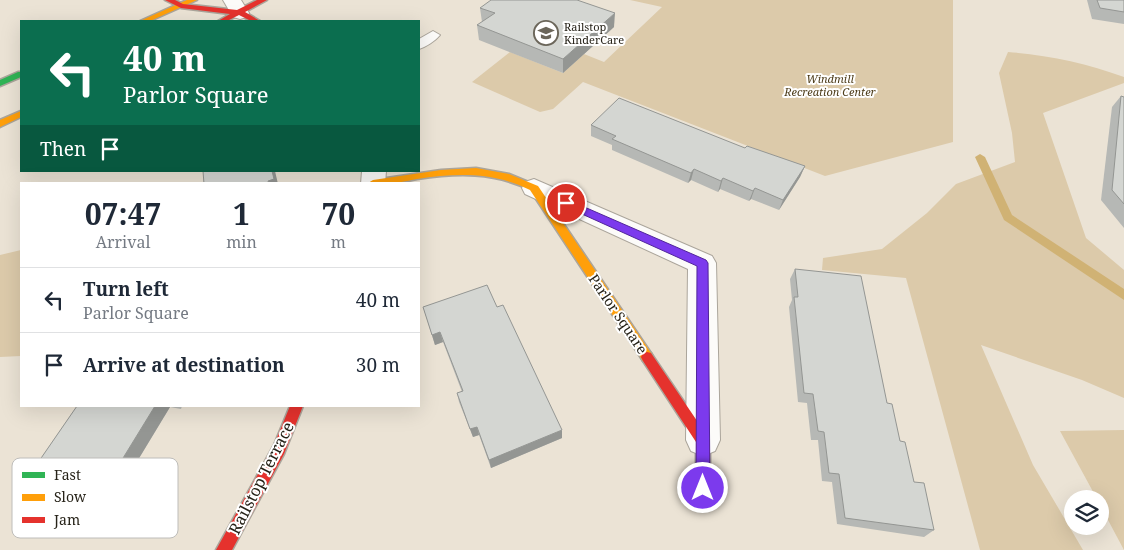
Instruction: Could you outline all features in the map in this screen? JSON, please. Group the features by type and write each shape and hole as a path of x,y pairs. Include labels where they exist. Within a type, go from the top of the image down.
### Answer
{"street":[{"path":"169,0 181,6 243,11"},
{"path":"146,20 193,0"},
{"path":"224,20 263,0"},
{"path":"0,83 20,74"},
{"path":"0,124 20,114"},
{"path":"373,179 459,174 507,176 702,263 703,503"},
{"name":"Parlor Square","path":"534,188 703,440"},
{"name":"Railstop Terrace","path":"224,550 278,449 297,407"}],"lane":[{"path":"420,44 433,35"}],"green space":[{"name":"Windmill Recreation Center","path":"630,0 953,0 953,142 825,176 583,82 553,109 540,112 472,82 510,52 563,73 584,54 604,62 662,7"},
{"path":"1008,52 1067,60 1124,77 1124,83 1043,113 1086,238 1124,270 1124,398 1082,380 981,345 1033,465 1064,518 1064,535 1074,535 1083,550 980,550 906,278 822,270 823,258 882,249 927,213 956,184 1015,162 1012,133 999,73"},
{"path":"20,250 20,356 0,357 0,255"},
{"path":"1124,430 1124,550 1109,522 1109,490 1092,490 1060,431"}],"building":[{"name":"Railstop KinderCare","path":"491,0 577,0 615,13 563,59 477,25 495,13 480,8"},
{"path":"1097,0 1124,0 1124,12 1100,8"},
{"path":"1121,96 1124,97 1124,204 1112,190"},
{"path":"619,98 745,148 747,146 805,166 783,200 755,188 753,191 723,178 721,181 694,169 691,173 612,139 616,136 591,125"},
{"path":"203,172 272,172 274,179 268,182 204,182"},
{"path":"795,269 861,276 887,403 892,404 900,441 905,442 914,482 924,483 934,530 845,518 839,474 829,473 824,432 818,431 813,394 804,393 794,297 798,297"},
{"path":"487,285 497,307 503,305 562,430 489,460 477,427 470,429 457,393 463,391 440,332 432,335 423,307"},
{"path":"76,407 154,407 123,458 41,458"}],"waterway":[{"path":"980,157 1008,217 1124,295"}],"traffic: fast":[{"path":"0,83 20,74"}],"traffic: slow":[{"path":"146,20 193,0"},
{"path":"0,124 20,114"},
{"path":"379,182 441,173 476,172 493,173 509,177 534,188 647,357"}],"traffic: jam":[{"path":"169,0 181,6 240,13 254,20"},
{"path":"224,20 263,0"},
{"path":"647,357 703,440 703,503"},
{"path":"224,550 279,449 297,407"}],"place":[{"name":"Railstop KinderCare","path":"546,33"}],"route":[{"path":"566,203 680,255 702,263 703,488"}]}
